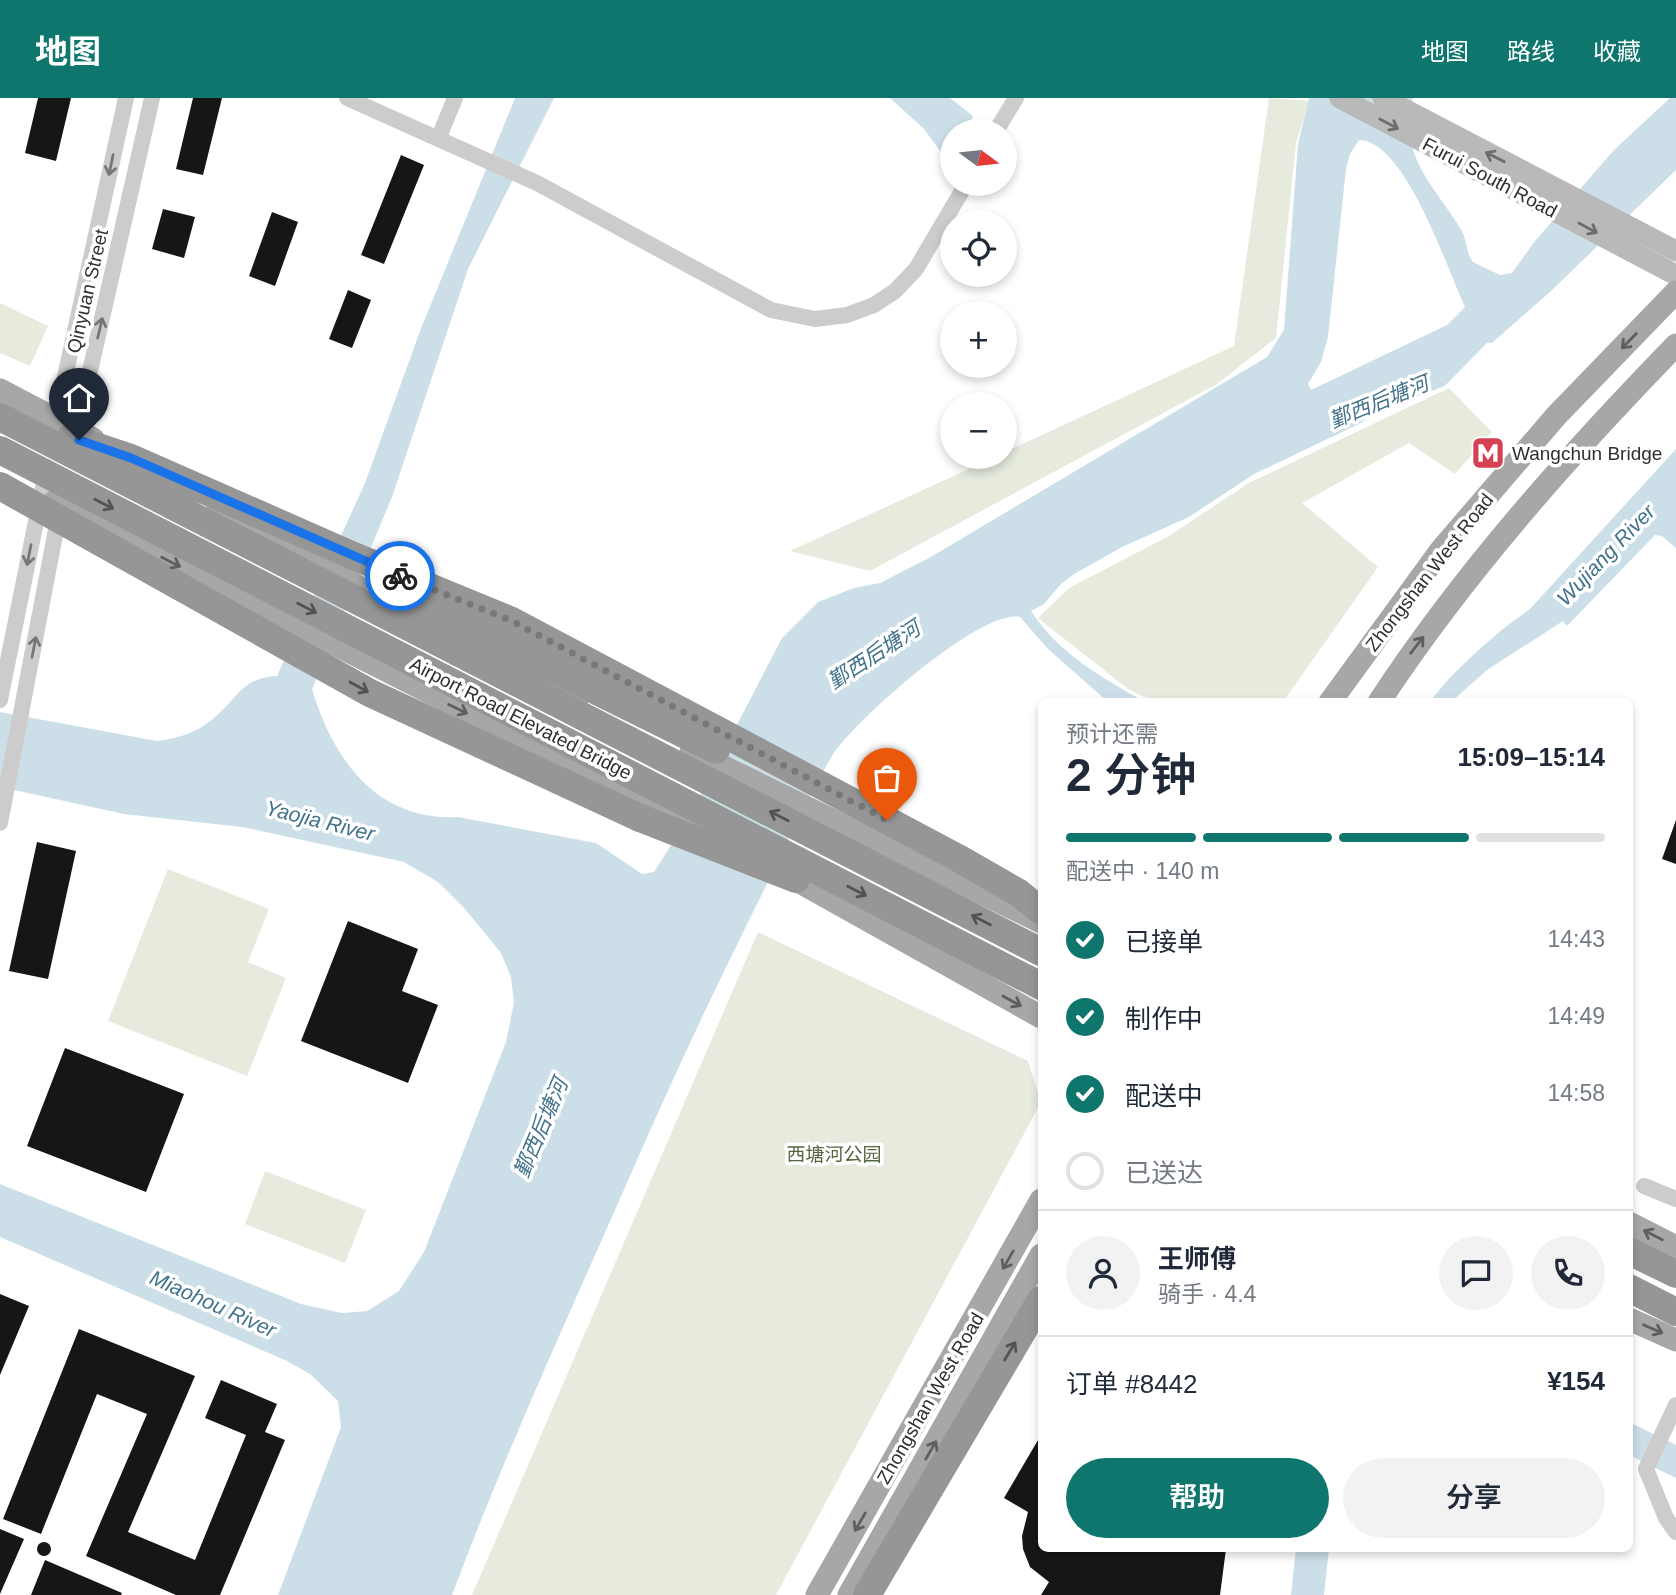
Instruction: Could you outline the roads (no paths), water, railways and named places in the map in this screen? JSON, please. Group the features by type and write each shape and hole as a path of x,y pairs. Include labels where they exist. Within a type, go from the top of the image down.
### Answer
{"highway":[{"path":"0,416 131,458 356,557 512,621 958,858 1019,892 1038,908"},
{"name":"Airport Road Elevated Bridge","path":"0,416 1038,950"},
{"name":"Airport Road Elevated Bridge","path":"0,450 1038,984"},
{"path":"0,486 370,693 640,818 799,881"},
{"path":"356,557 425,606 894,838 959,880"},
{"path":"1633,1253 1676,1274"},
{"path":"1633,1290 1676,1312"},
{"path":"867,1595 1038,1305"}],"main road":[{"name":"Zhongshan West Road","path":"1333,698 1441,550 1556,416 1676,292"},
{"name":"Zhongshan West Road","path":"1382,698 1412,651 1581,443 1676,345"},
{"path":"0,390 77,429 378,598 1038,920"},
{"path":"0,477 799,881 1038,1015"},
{"name":"Zhongshan West Road","path":"817,1595 1038,1205"},
{"path":"1633,1225 1676,1247"},
{"name":"Zhongshan West Road","path":"849,1595 1038,1260"},
{"path":"1633,1321 1676,1340"}],"street":[{"name":"Qinyuan Street","path":"0,823 22,714 51,501 56,418 126,98"},
{"name":"Qinyuan Street","path":"0,700 51,501 77,429 152,98"},
{"path":"347,98 482,156 537,183 771,310 815,319 847,316 895,291 916,269 959,196"},
{"path":"439,137 455,98"},
{"path":"1003,119 1016,98"},
{"name":"Furui South Road","path":"1340,98 1676,275"},
{"name":"Furui South Road","path":"1383,98 1676,251"},
{"path":"1644,1186 1676,1199"},
{"path":"1676,1405 1646,1469 1665,1518 1676,1532"}],"water":[{"path":"515,98 554,98 468,269 392,497 312,689 332,739 346,761 362,781 381,797 404,809 429,816 458,817 596,843 642,874 654,872 689,817 782,638 818,602 854,588 880,583 929,558 1267,357 1284,330 1298,144 1309,98 1413,98 1409,119 1410,137 1421,169 1462,231 1473,262 1500,275 1512,273 1535,241 1614,150 1670,98 1676,98 1676,170 1550,292 1492,343 1473,341 1467,344 1429,377 1359,424 1254,474 1189,517 1122,547 1076,573 1061,584 1044,604 1031,611 1054,640 1068,652 1097,674 1138,698 1104,698 1048,649 1020,617 1001,619 949,648 919,670 865,718 832,756 736,946 647,1137 538,1384 452,1595 278,1595 341,1427 338,1401 310,1374 287,1361 0,1237 0,1184 301,1304 342,1313 367,1311 399,1291 424,1252 506,1042 514,1002 511,977 501,953 465,909 438,882 404,862 242,827 124,814 0,787 0,712 157,741 201,728 248,685 277,676 365,483 420,331","holes":["1359,140 1376,146 1393,161 1423,210 1465,307 1447,325 1311,390 1308,384 1321,362 1328,337 1346,169 1350,154"]},
{"path":"890,98 950,98 973,116 971,119 940,119 940,151 924,129"},
{"name":"Wujiang River","path":"1676,449 1676,548 1662,536 1655,535 1567,626 1563,621 1487,670 1456,698 1433,698 1476,652 1529,610"},
{"path":"1633,1424 1676,1445 1676,1478 1633,1457"},
{"path":"1296,1552 1329,1552 1324,1595 1291,1595"}],"waterway":[{"name":"鄞西后塘河","path":"1388,398 1440,378 1492,325"}],"place":[{"name":"Wangchun Bridge","path":"1488,453"}],"water label":[{"name":"Yaojia River","path":"320,821"},
{"name":"Miaohou River","path":"213,1304"}],"park label":[{"name":"西塘河公园","path":"834,1154"}]}
